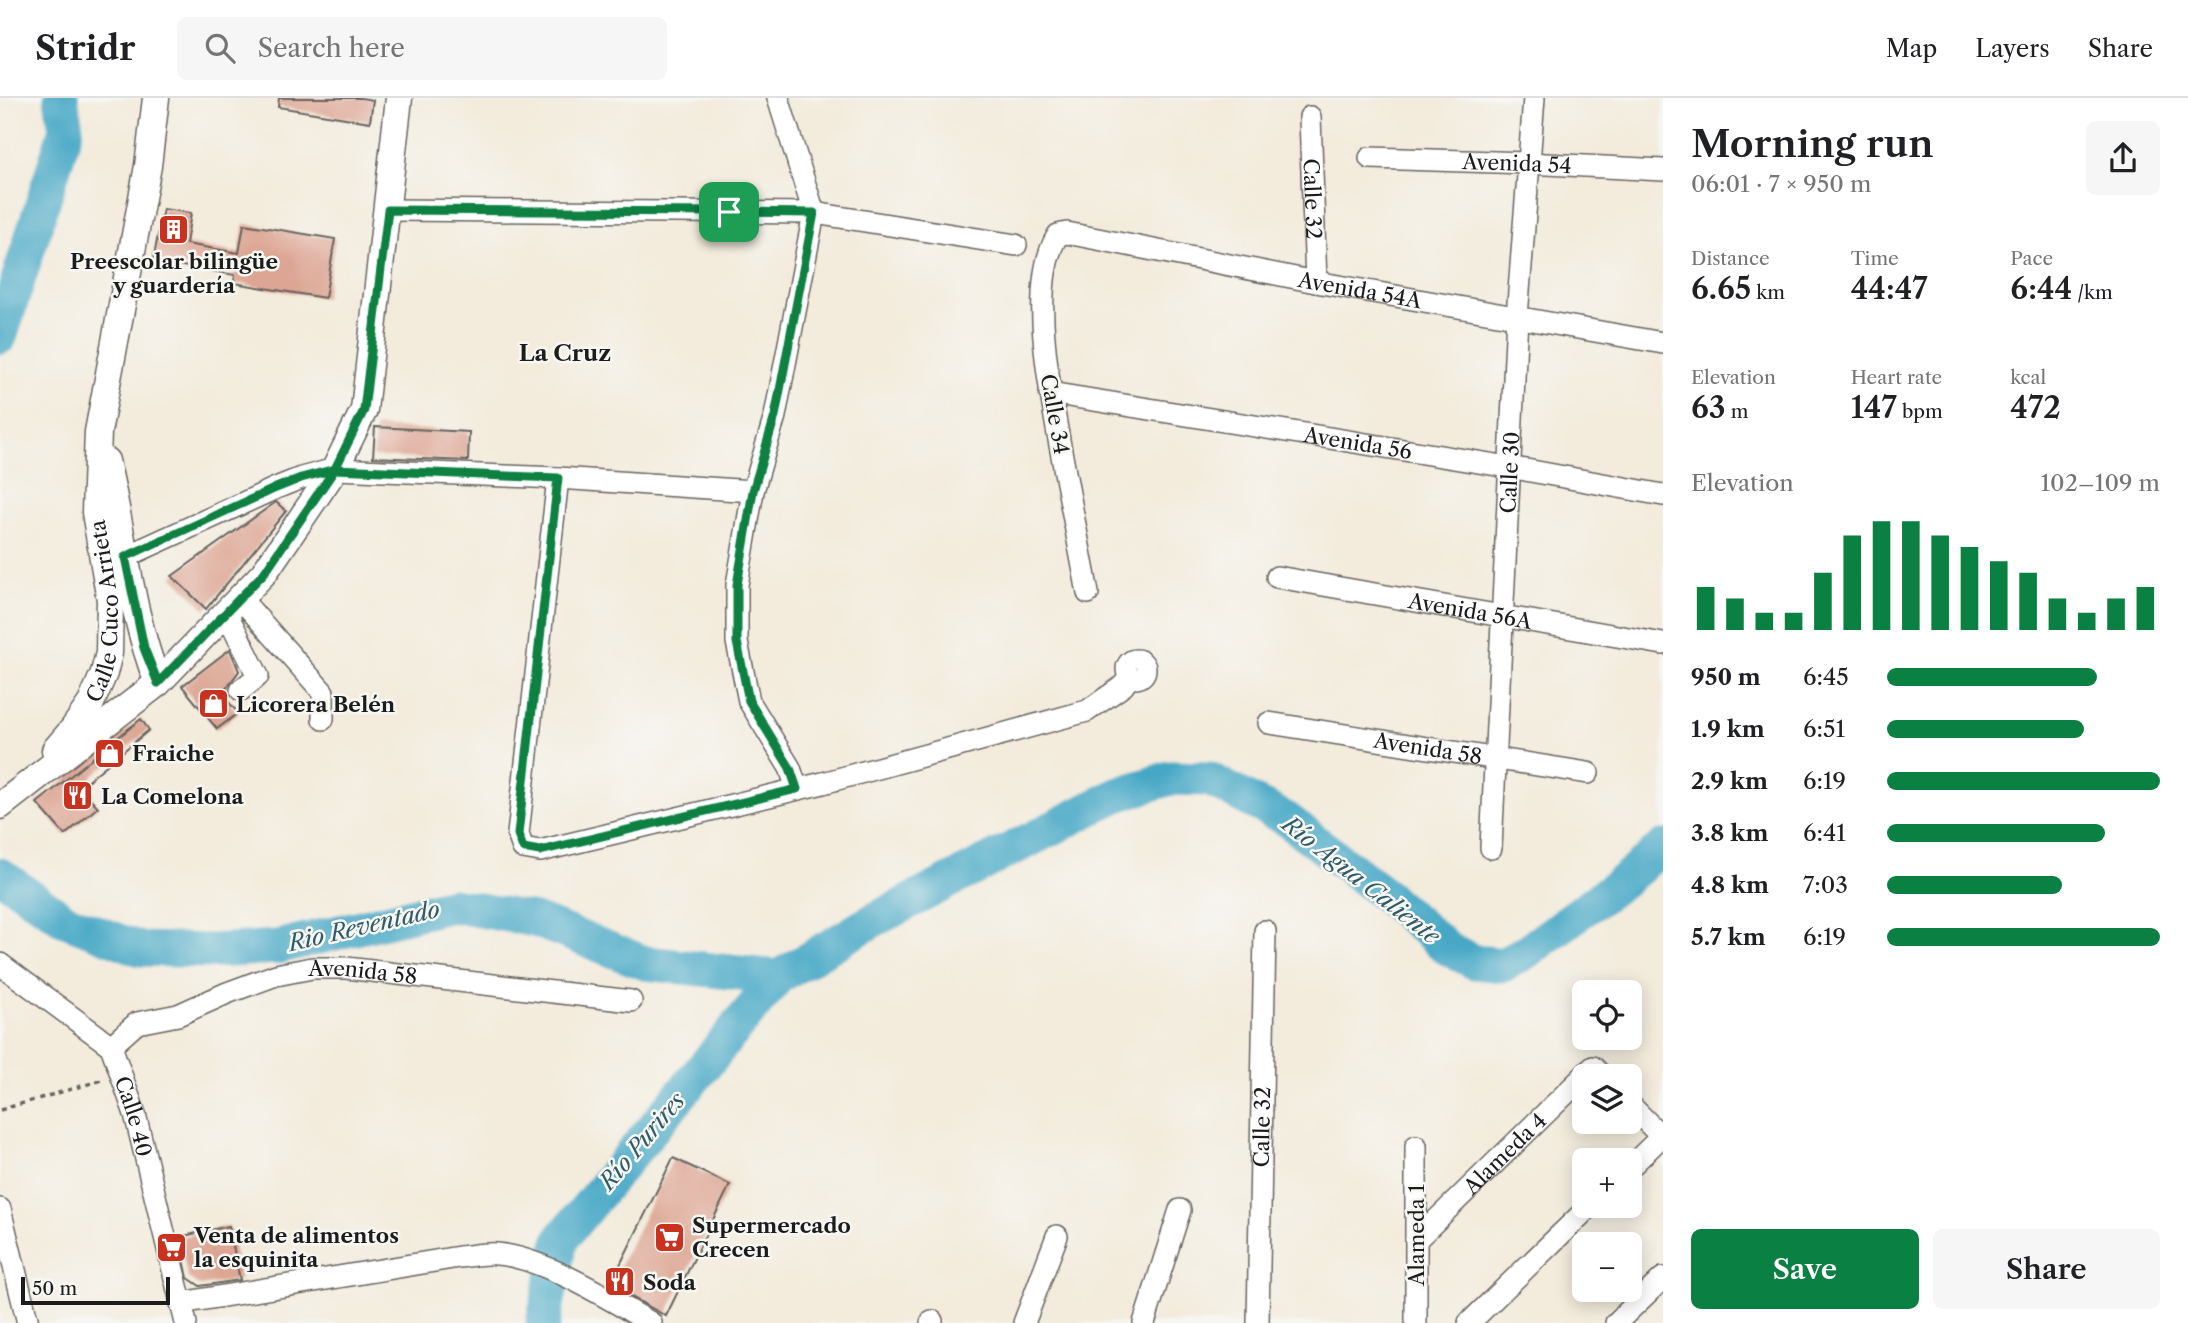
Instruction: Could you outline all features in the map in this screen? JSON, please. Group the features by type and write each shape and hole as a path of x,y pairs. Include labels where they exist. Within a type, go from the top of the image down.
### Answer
{"main road":[{"path":"99,432 148,166 156,98"},
{"path":"0,805 158,683 264,573 335,469 364,410 400,98"},
{"name":"Calle Cuco Arrieta","path":"99,432 144,648 158,683"},
{"name":"Calle Cuco Arrieta","path":"0,805 43,764 74,729 91,703 104,673 109,653 110,600 95,512 99,432"}],"street":[{"path":"778,98 814,213 775,416 753,491 737,585 737,642 749,701 790,768 797,789"},
{"name":"Calle 30","path":"1491,848 1517,317 1534,98"},
{"name":"Calle 32","path":"1310,117 1316,282"},
{"name":"Avenida 54","path":"1370,158 1663,170"},
{"path":"388,210 814,213 1016,245"},
{"name":"Avenida 54A","path":"1058,235 1067,233 1316,282 1663,343"},
{"name":"Calle 34","path":"1058,235 1052,243 1044,282 1042,326 1050,393 1087,593"},
{"name":"Avenida 56","path":"1050,393 1509,467 1663,495"},
{"path":"125,557 276,488 335,469 558,478 753,491"},
{"path":"558,478 518,834 523,848 540,851 797,789 1087,711 1123,686 1130,676"},
{"name":"Avenida 56A","path":"1277,577 1663,644"},
{"path":"233,605 258,676 241,690"},
{"path":"233,605 323,692 323,719"},
{"name":"Avenida 58","path":"1269,723 1588,773"},
{"name":"Calle 32","path":"1258,1323 1265,931"},
{"path":"0,964 111,1046"},
{"name":"Avenida 58","path":"111,1046 137,1023 178,1015 276,975 312,968 346,968 631,1000"},
{"name":"Calle 40","path":"111,1046 135,1114 183,1313"},
{"name":"Alameda 4","path":"1416,1240 1572,1095"},
{"path":"1642,1117 1663,1137 1642,1156"},
{"name":"Alameda 1","path":"1416,1146 1416,1323"},
{"path":"0,1209 28,1323"},
{"path":"1144,1323 1180,1210"},
{"path":"1469,1323 1578,1218"},
{"path":"1024,1323 1057,1236"},
{"path":"183,1313 459,1257 498,1254 530,1261 592,1290 651,1323"},
{"path":"1616,1323 1663,1278"}],"path":[{"path":"0,1110 120,1074"}],"building":[{"path":"279,98 373,100 370,122 278,107"},
{"path":"163,209 191,213 186,244 239,253 244,224 335,239 325,298 234,283 235,275 153,261"},
{"path":"375,427 469,432 468,461 373,457"},
{"path":"276,502 286,511 206,609 172,576"},
{"name":"Licorera Belén","path":"230,649 239,671 222,694 238,713 217,729 182,686"},
{"path":"141,719 149,730 80,787 98,807 65,835 37,803"},
{"name":"Supermercado Crecen","path":"673,1158 730,1185 666,1316 610,1285"},
{"path":"229,1226 240,1280 200,1286 188,1278 179,1237"}],"waterway":[{"name":"Rio Reventado","path":"0,337 66,129 61,98"},
{"name":"Río Agua Caliente","path":"543,1323 561,1239 778,977 872,921 1117,795 1170,778 1209,779 1286,819 1380,891 1447,948 1474,962 1503,965 1529,950 1624,880 1663,847"},
{"name":"Rio Reventado","path":"0,875 65,920 140,949 213,951 277,947 452,905 535,920 645,963 778,977"}],"place":[{"name":"Preescolar bilingüe y guardería","path":"174,229"},
{"name":"Licorera Belén","path":"213,704"},
{"name":"Fraiche","path":"109,753"},
{"name":"La Comelona","path":"78,796"},
{"name":"Supermercado Crecen","path":"669,1237"},
{"name":"Venta de alimentos la esquinita","path":"171,1247"},
{"name":"Soda","path":"620,1282"}],"district":[{"name":"La Cruz","path":"565,353"}],"route":[{"path":"729,212 388,210 364,410 335,469 276,488 125,557 144,648 158,683 264,573 335,469 558,478 518,834 523,848 540,851 797,789 790,768 749,701 737,642 737,585 753,491 775,416 814,213 729,212"}],"water label":[{"name":"Río Purires","path":"642,1141"}]}
